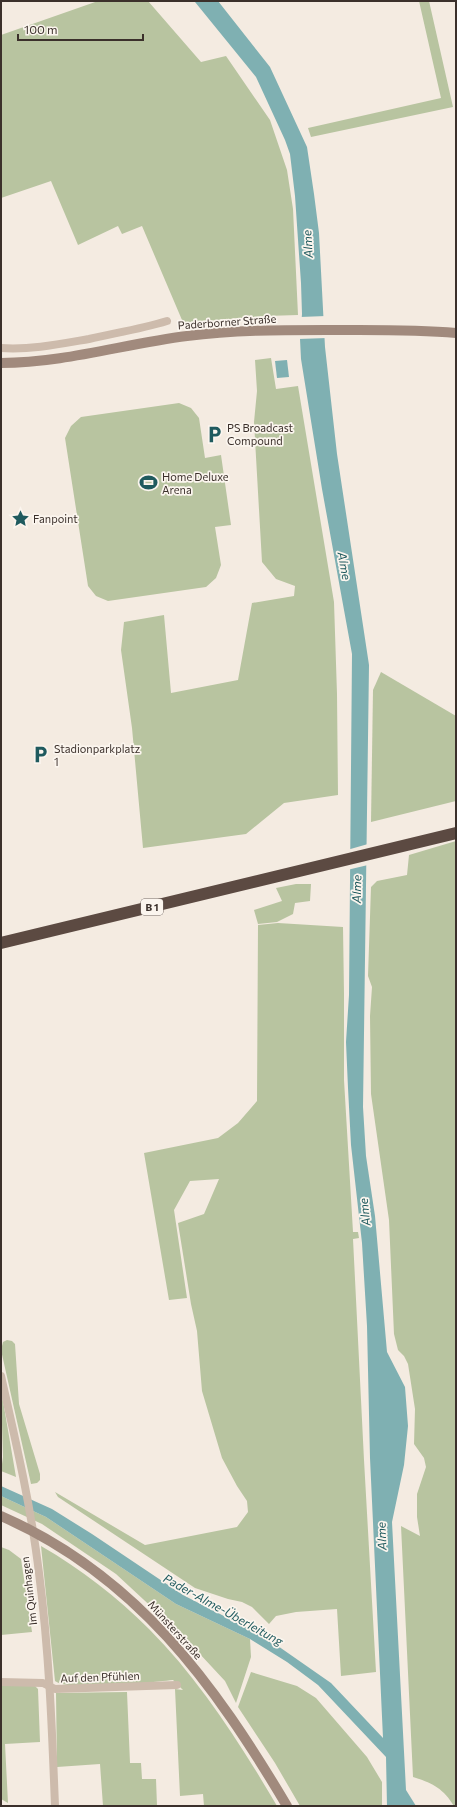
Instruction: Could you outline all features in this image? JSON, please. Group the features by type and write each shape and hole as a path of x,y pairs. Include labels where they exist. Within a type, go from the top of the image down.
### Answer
{"highway":[{"path":"433,839 456,826"},
{"name":"B 1","path":"1,943 456,833"},
{"path":"1,935 55,930"},
{"name":"B 1","path":"1,952 55,930"}],"street":[{"name":"Paderborner Straße","path":"1,348 31,348 56,345 129,331 167,321"},
{"name":"Paderborner Straße","path":"1,363 38,362 186,336 272,330 394,330 456,333"},
{"name":"Im Quinhagen","path":"1,1376 24,1475 39,1572 50,1687 55,1806"},
{"name":"Münsterstraße","path":"1,1516 51,1541 102,1576 148,1615 178,1648 206,1683 238,1727 287,1806"},
{"name":"Auf den Pfühlen","path":"1,1682 43,1683 55,1689 177,1685"}],"green space":[{"path":"98,1 148,1 201,62 226,56 270,120 287,170 293,209 298,315 266,316 184,323 180,321 182,320 142,226 122,234 118,226 78,245 51,181 1,198 1,35"},
{"path":"419,1 429,1 453,107 311,137 308,128 441,98"},
{"path":"271,358 276,389 298,386 334,602 338,795 284,803 246,834 143,848 132,728 121,650 124,622 164,615 171,693 238,680 252,603 294,596 295,586 276,579 262,562 254,422 257,391 255,360"},
{"name":"Home Deluxe Arena","path":"179,403 191,408 199,418 205,458 221,455 231,525 215,527 221,565 216,578 206,587 108,601 96,596 88,586 65,438 71,426 81,417"},
{"path":"381,672 456,716 456,801 371,822 373,690"},
{"path":"456,841 456,1806 454,1806 441,1790 413,1777 401,1526 420,1536 417,1517 417,1494 426,1467 424,1458 414,1444 415,1409 408,1364 404,1356 398,1350 394,1334 389,1220 371,1094 370,1016 372,987 368,976 371,887 377,881 407,875 409,855"},
{"path":"296,884 311,884 310,901 295,903 293,914 277,922 258,924 254,910 282,901 276,888"},
{"path":"278,923 343,927 344,1080 353,1232 358,1232 359,1238 353,1239 376,1672 341,1676 337,1609 296,1612 276,1616 269,1624 252,1607 242,1602 195,1588 58,1497 55,1492 145,1545 237,1527 248,1512 247,1501 222,1458 202,1391 197,1331 191,1304 178,1223 204,1214 219,1179 190,1181 174,1210 187,1298 169,1300 144,1153 218,1138 238,1123 257,1101 258,925"},
{"path":"7,1340 12,1341 15,1344 19,1404 40,1474 40,1480 37,1483 31,1484 1,1350 3,1342"},
{"path":"1,1392 16,1477 1,1471 3,1457"},
{"path":"1,1496 46,1517 176,1604 250,1639 251,1657 236,1703 225,1681 185,1638 116,1574 42,1524 1,1505"},
{"path":"41,1546 70,1564 111,1595 137,1617 168,1649 219,1714 277,1806 204,1806 203,1794 180,1796 175,1689 183,1690 173,1680 93,1686 76,1686 55,1681"},
{"path":"1,1547 9,1550 21,1559 32,1632 1,1635"},
{"path":"251,1672 297,1686 316,1698 367,1757 382,1782 382,1806 300,1806 275,1763 238,1707"},
{"path":"1,1686 35,1686 38,1689 40,1742 5,1744 8,1803 1,1799"},
{"path":"127,1692 130,1763 141,1763 142,1779 156,1779 157,1806 103,1806 100,1764 57,1767 56,1693"}],"water":[{"name":"Alme","path":"171,1 218,1 270,67 307,147 314,194 319,233 325,347 337,454 369,665 363,1107 366,1156 375,1216 387,1352 405,1387 408,1426 404,1465 392,1522 406,1790 416,1806 387,1806 386,1757 318,1685 287,1662 250,1639 176,1604 46,1517 1,1496 1,1486 52,1509 183,1595 265,1637 331,1683 383,1738 370,1458 367,1326 362,1243 351,1145 346,1042 349,995 352,654 322,489 301,359 301,283 295,196 290,154 256,77 195,2"},
{"path":"287,360 289,377 277,378 275,361"}],"pier":[{"path":"326,316 327,338 298,339 300,317"},
{"path":"368,844 368,865 347,870 347,850"}],"place":[{"name":"PS Broadcast Compound","path":"214,434"},
{"name":"Home Deluxe Arena","path":"149,483"},
{"name":"Fanpoint","path":"20,519"},
{"name":"Stadionparkplatz 1","path":"41,755"}],"water label":[{"name":"Pader-Alme-Überleitung","path":"223,1610"}]}
